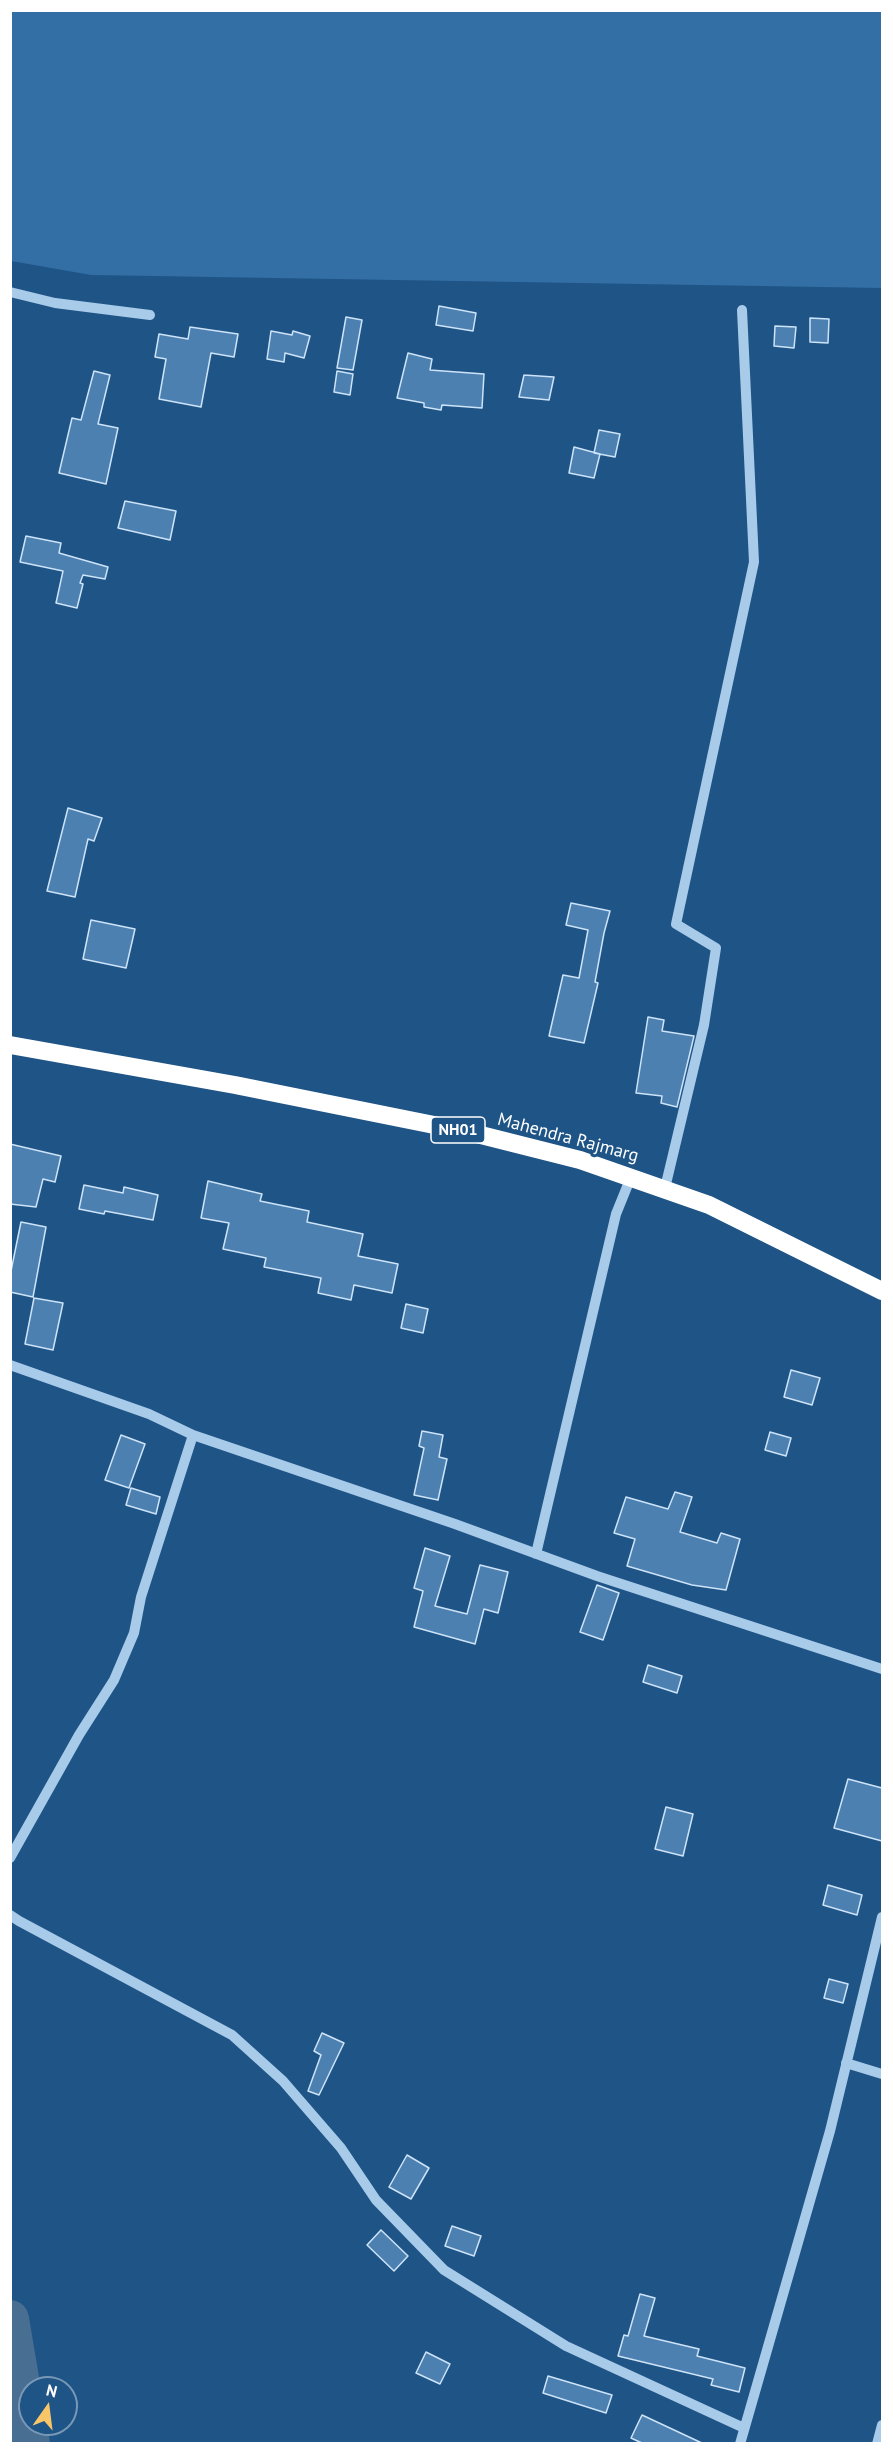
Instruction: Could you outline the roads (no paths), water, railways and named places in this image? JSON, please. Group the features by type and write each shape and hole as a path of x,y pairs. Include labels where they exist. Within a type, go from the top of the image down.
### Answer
{"highway":[{"name":"Mahendra Rajmarg","path":"10,1045 235,1085 469,1132 580,1160 709,1205 882,1291"}],"street":[{"path":"10,292 55,303 150,315"},
{"path":"665,1188 704,1025 716,948 676,924 754,562 742,310"},
{"path":"536,1554 616,1214 631,1177"},
{"path":"10,1365 149,1414 194,1435 597,1576 882,1669"},
{"path":"10,1858 79,1735 114,1680 134,1633 141,1598 194,1435"},
{"path":"10,1915 232,2035 283,2081 341,2148 376,2200 444,2270 566,2346 744,2428"},
{"path":"740,2444 826,2143 882,1917"},
{"path":"846,2063 882,2074"},
{"path":"877,2444 882,2425"}],"waterway":[{"path":"10,2319 31,2444"},
{"path":"10,2371 18,2394"}]}
